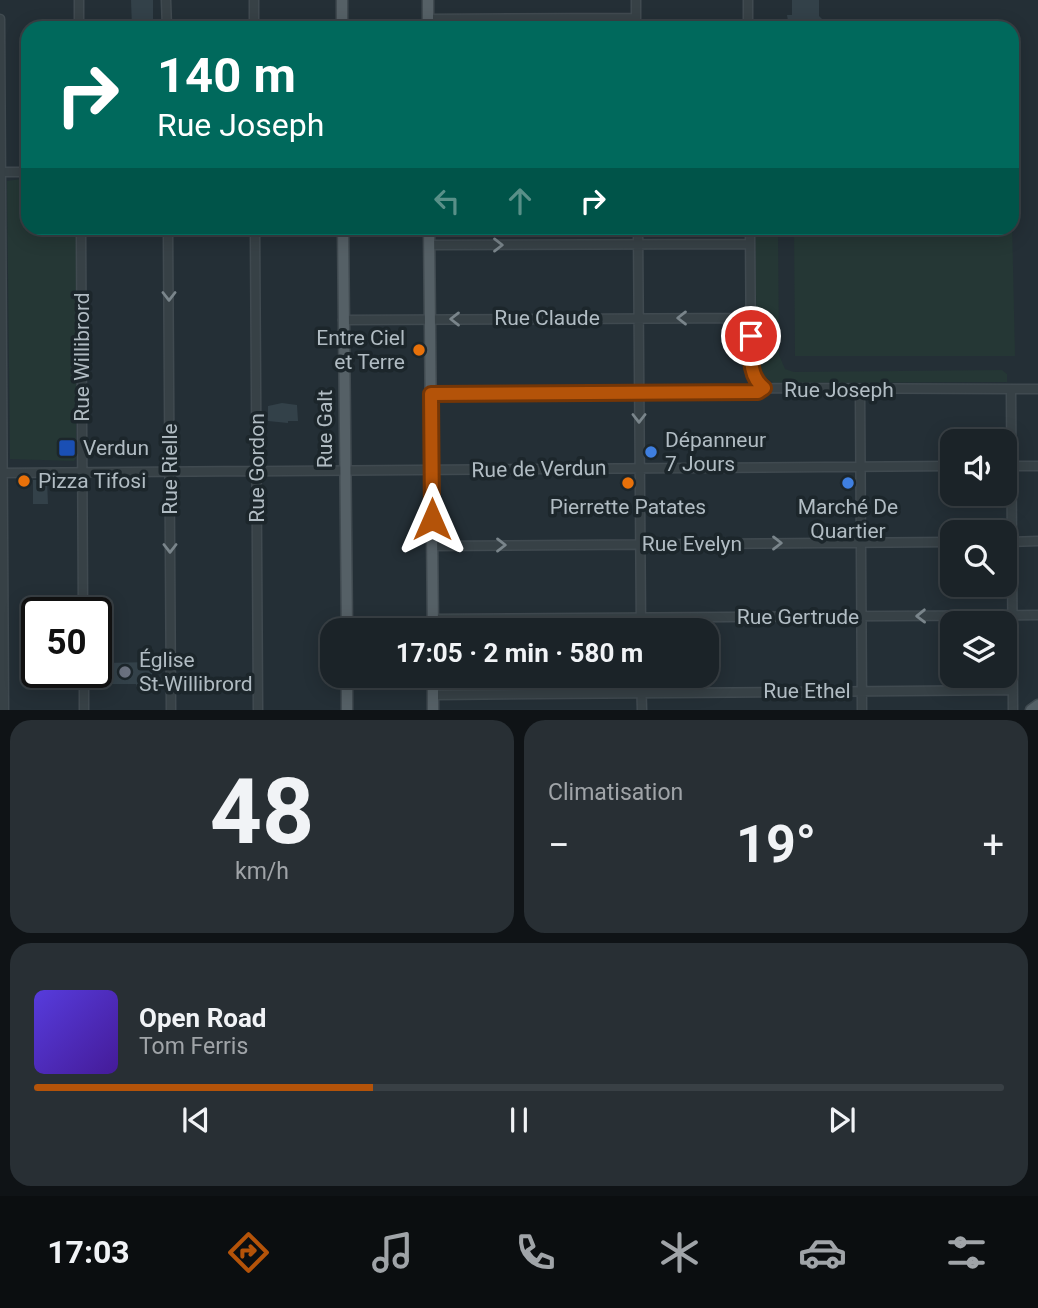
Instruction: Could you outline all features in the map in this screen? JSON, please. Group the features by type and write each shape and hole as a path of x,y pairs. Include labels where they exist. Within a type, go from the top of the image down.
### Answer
{"main road":[{"path":"342,0 342,21"},
{"path":"428,0 428,21"},
{"name":"Rue Galt","path":"342,235 347,618"},
{"path":"429,235 433,618"},
{"path":"347,688 347,709"},
{"path":"433,688 433,709"},
{"path":"1031,709 1038,705"}],"street":[{"path":"79,0 79,21"},
{"path":"166,0 167,21"},
{"path":"254,0 254,21"},
{"path":"532,21 636,18 636,0"},
{"path":"748,0 748,21"},
{"path":"0,19 4,709"},
{"path":"1,172 21,172"},
{"name":"Rue Willibrord","path":"81,235 83,597"},
{"name":"Rue Rielle","path":"169,235 171,709"},
{"name":"Rue Gordon","path":"255,235 258,709"},
{"path":"638,235 641,618"},
{"path":"750,235 752,370 758,383 764,388"},
{"path":"429,245 750,244"},
{"name":"Rue Claude","path":"343,320 750,318"},
{"name":"Rue Joseph","path":"431,394 758,392 764,388 1038,389"},
{"path":"1009,429 1011,389"},
{"path":"860,390 862,709"},
{"name":"Rue de Verdun","path":"1,473 940,466"},
{"path":"1017,466 1038,466"},
{"path":"1017,541 1038,541"},
{"name":"Rue Evelyn","path":"432,545 940,542"},
{"name":"Rue Gertrude","path":"1017,615 1038,615"},
{"name":"Rue Gertrude","path":"641,618 940,616"},
{"path":"84,688 84,709"},
{"path":"642,688 642,709"},
{"path":"1013,690 1013,709"},
{"name":"Rue Ethel","path":"433,695 1013,690"}],"shaded area":[{"path":"21,179 21,235 77,235 74,461 10,459 7,181"},
{"path":"672,235 743,235 743,236"},
{"path":"755,235 778,235 779,355 785,369 794,372 1002,370 1007,374 1007,382 774,383 765,377 757,361"},
{"path":"794,235 1012,235 1015,356 795,356"}],"building":[{"path":"131,0 153,0 153,21 132,21"},
{"path":"792,0 819,0 819,16 823,20 855,21 788,21 787,15 792,15"},
{"path":"282,403 297,405 298,421 268,421 268,406"},
{"path":"33,480 47,480 48,504 33,504"},
{"name":"Église St-Willibrord","path":"152,662 152,678 159,678 159,688 112,684 112,663"}],"place":[{"name":"Entre Ciel et Terre","path":"419,350"},
{"name":"Verdun","path":"67,448"},
{"name":"Dépanneur 7 Jours","path":"651,452"},
{"name":"Pizza Tifosi","path":"24,481"},
{"name":"Pierrette Patates","path":"628,483"},
{"name":"Marché De Quartier","path":"848,483"},
{"name":"Église St-Willibrord","path":"125,672"}],"route":[{"path":"432,519 431,394 758,392 764,388 758,383 752,370 751,336"}]}
